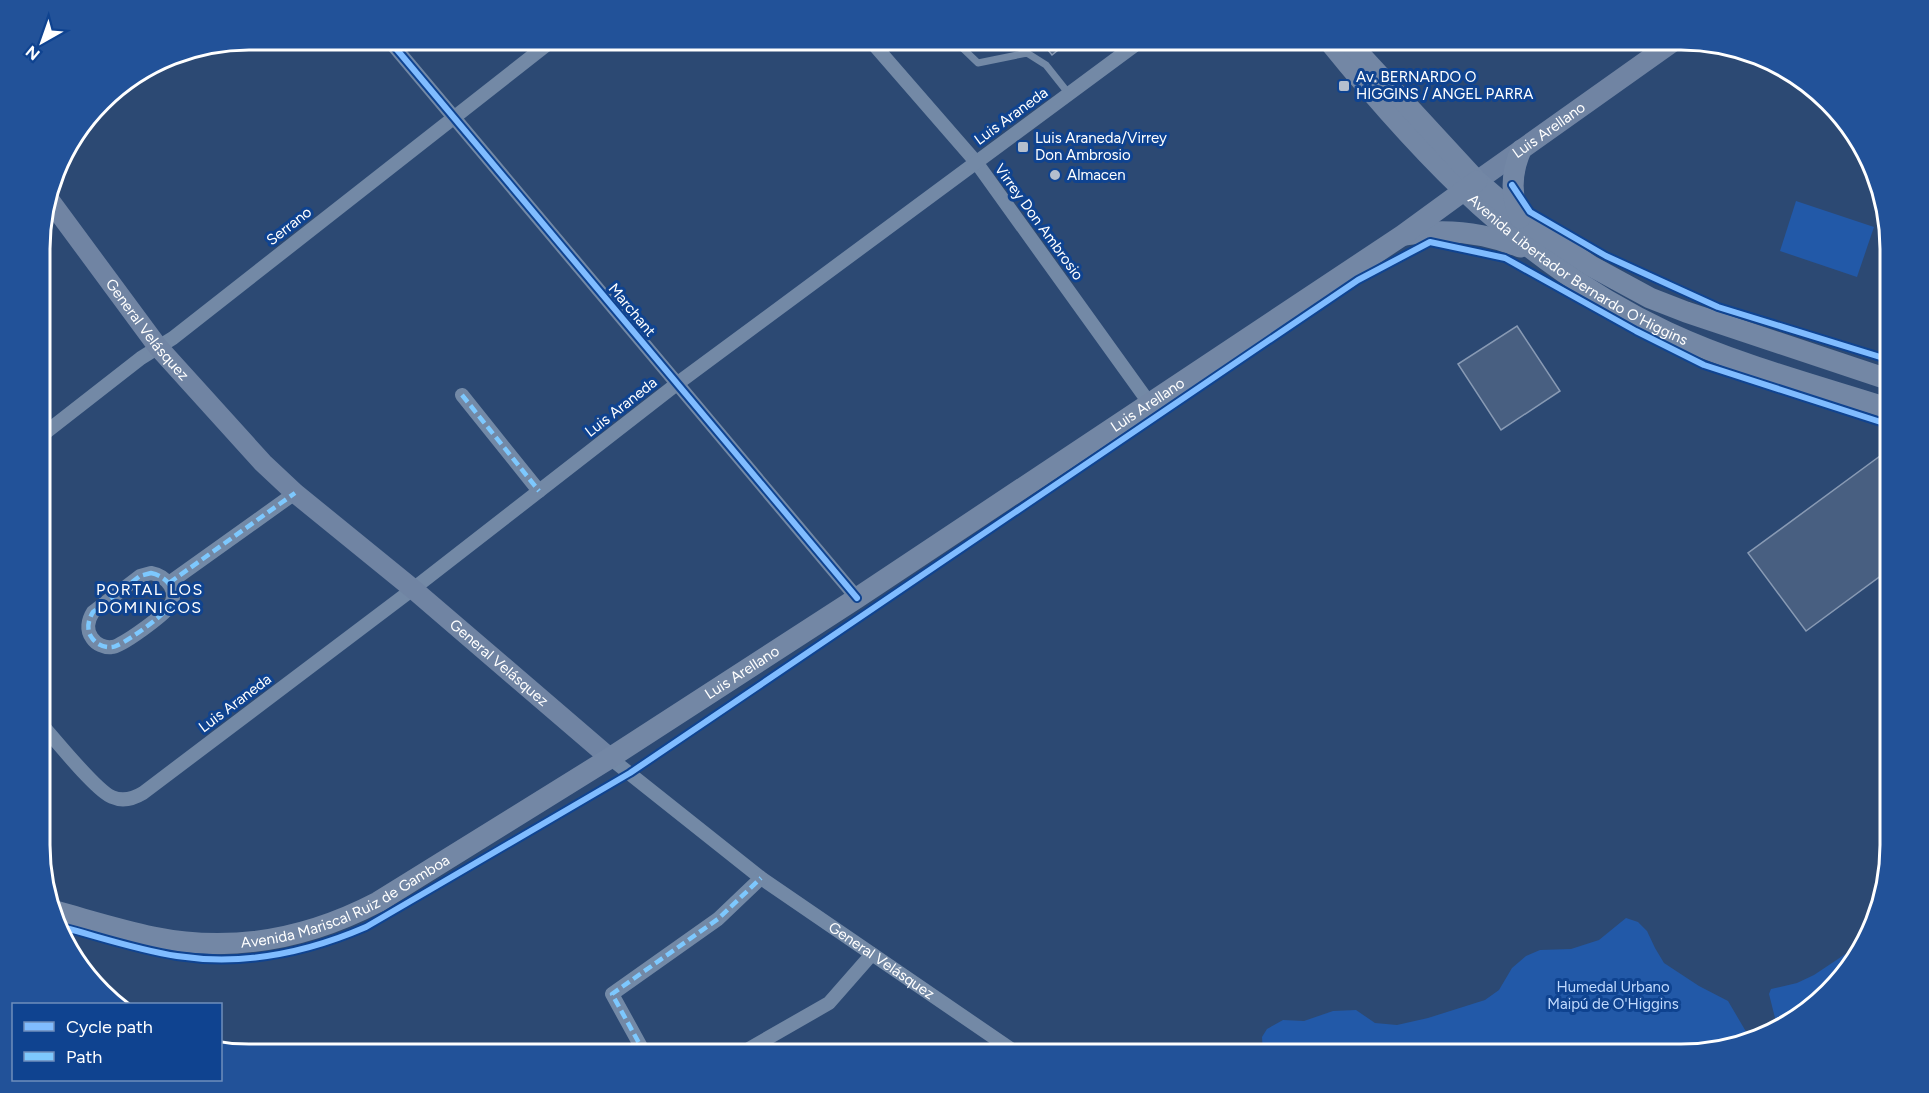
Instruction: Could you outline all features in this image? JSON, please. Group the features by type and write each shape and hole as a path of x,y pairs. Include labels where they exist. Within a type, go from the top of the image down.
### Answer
{"main road":[{"name":"Avenida Libertador Bernardo O'Higgins","path":"1336,50 1393,118 1470,186 1540,257 1602,298 1668,333 1734,358 1879,405"},
{"name":"Avenida Libertador Bernardo O'Higgins","path":"1355,50 1470,186 1591,266 1650,298 1738,331 1879,376"},
{"path":"1520,218 1513,198 1512,185 1516,162 1521,150"},
{"name":"Luis Arellano","path":"610,758 1150,404 1403,235 1470,186"},
{"path":"1403,235 1434,231 1466,232 1504,240 1540,257"},
{"name":"Avenida Mariscal Ruiz de Gamboa","path":"62,913 151,937 203,944 256,942 307,932 355,914 378,902 610,758"}],"street":[{"name":"Marchant","path":"397,50 857,598"},
{"name":"Serrano","path":"50,429 141,358 192,324 540,50"},
{"name":"Virrey Don Ambrosio","path":"879,50 976,162 1150,404"},
{"name":"Luis Araneda","path":"50,734 104,793 121,800 143,793 413,589 678,383 1128,50"},
{"name":"Luis Arellano","path":"1470,186 1662,50"},
{"name":"General Velásquez","path":"54,206 158,347 234,432 295,493 413,589 610,758 761,878 1003,1043"},
{"path":"462,395 539,491"},
{"path":"169,583 295,493"},
{"path":"146,574 157,574 169,583 173,596 169,607 122,644 107,647 93,639 88,622 97,607 146,574"},
{"path":"639,1044 612,994 718,919 761,878"},
{"path":"758,1044 829,1003 872,954"}],"lane":[{"path":"964,50 978,63 1027,53 1046,65 1068,94"}],"green space":[{"path":"1796,201 1874,227 1857,277 1780,251"},
{"name":"Humedal Urbano Maipú de O'Higgins","path":"1626,918 1638,922 1647,931 1664,963 1699,986 1728,1001 1746,1032 1719,1040 1694,1043 1262,1043 1262,1037 1267,1029 1283,1020 1304,1021 1333,1011 1356,1010 1375,1023 1397,1025 1428,1018 1485,1000 1499,990 1512,968 1526,956 1540,950 1571,949 1599,940"},
{"path":"1847,953 1812,994 1775,1019 1769,994 1771,989 1797,983 1814,975"}],"building":[{"path":"1048,50 1058,50 1052,55"},
{"path":"1517,326 1560,391 1501,430 1458,364"},
{"path":"1879,457 1879,577 1806,631 1748,553"}],"marked path":[{"path":"462,395 539,491"},
{"path":"169,583 295,493"},
{"path":"151,573 162,577 170,586 173,596 169,607 142,630 117,646 106,647 96,642 88,628 93,612 140,576 151,573"},
{"path":"639,1044 612,994 718,919 761,878"}],"cycle path":[{"path":"397,50 857,598"},
{"path":"1512,185 1530,212 1606,256 1718,307 1879,357"},
{"path":"69,929 133,947 177,956 226,959 250,958 297,950 366,927 630,773 1358,280 1430,242 1505,258 1636,331 1704,365 1879,421"}],"place":[{"name":"Av. BERNARDO O HIGGINS / ANGEL PARRA","path":"1344,86"},
{"name":"Luis Araneda/Virrey Don Ambrosio","path":"1023,147"},
{"name":"Almacen","path":"1055,175"}],"district":[{"name":"PORTAL LOS DOMINICOS","path":"150,598"}]}
